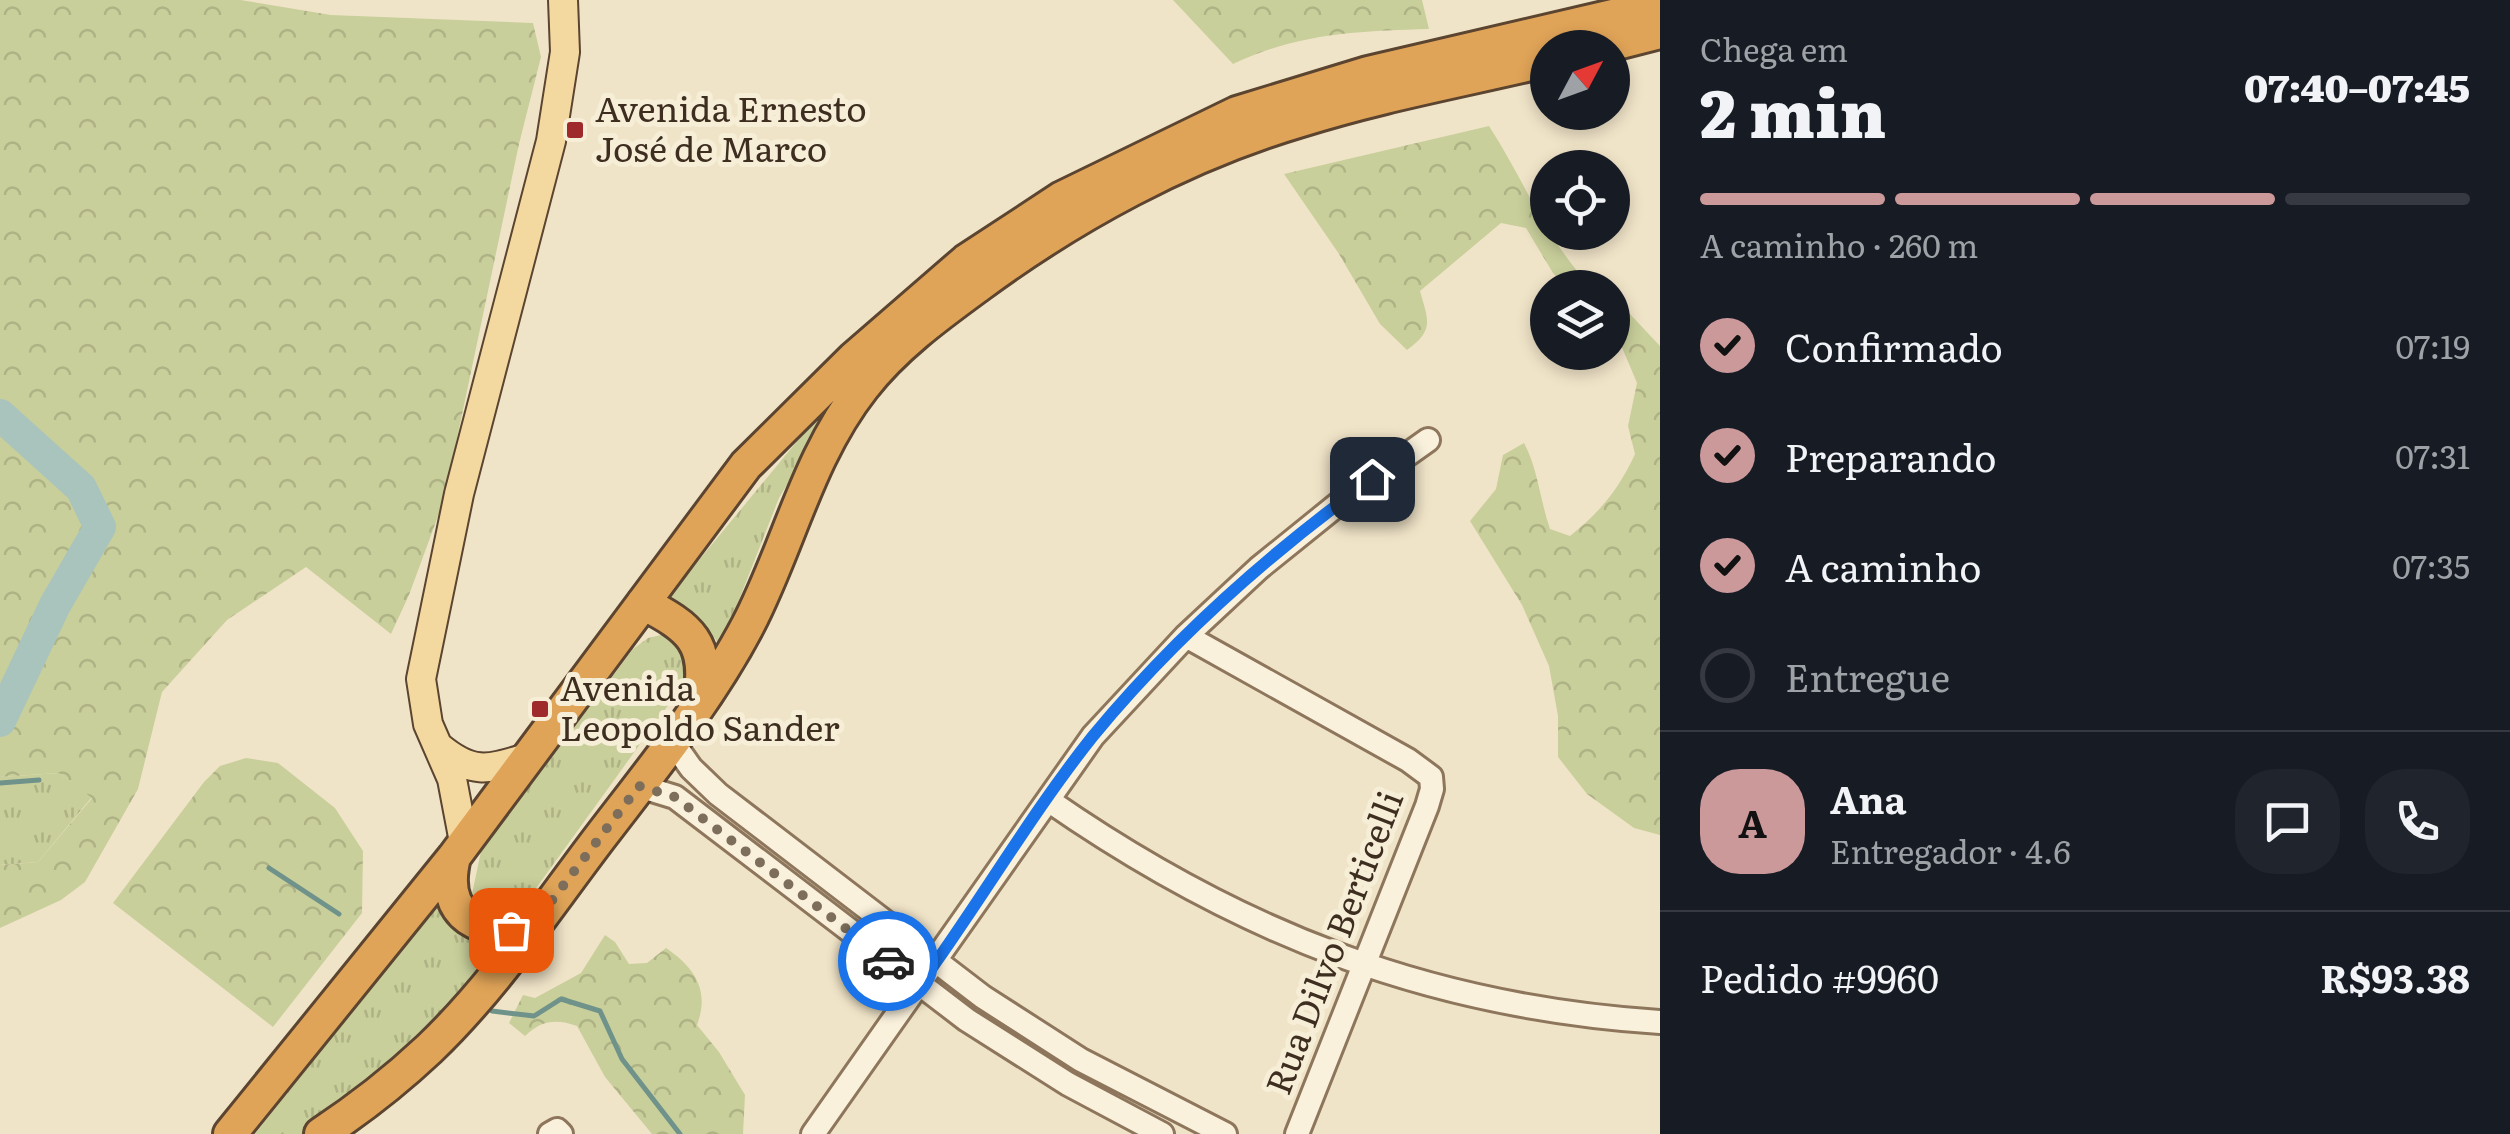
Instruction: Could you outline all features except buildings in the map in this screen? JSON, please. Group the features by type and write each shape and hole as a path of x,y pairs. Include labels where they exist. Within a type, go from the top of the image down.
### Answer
{"highway":[{"path":"230,1134 459,850 746,464 811,398 966,261 1062,198 1237,113 1386,68 1660,5"},
{"path":"1630,40 1660,32"},
{"path":"321,1134 432,1046 486,987 639,786 700,704 750,620 808,476 829,440 865,384 922,327 1053,234 1141,185 1229,146 1366,101 1530,64"},
{"path":"643,603 688,630 697,643 703,662 700,704"},
{"path":"459,850 450,876 452,894 461,911 492,930 534,924"}],"main road":[{"path":"459,850 456,795 424,704 421,680 459,494 551,141 565,52 563,0"},
{"path":"439,747 456,762 476,769 530,756"}],"street":[{"path":"813,1134 1093,736 1186,636 1300,534 1428,440"},
{"name":"Rua Dilvo Berticelli","path":"1186,636 1430,776 1432,790 1298,1134"},
{"path":"672,741 691,768 718,794 935,964 1081,1060 1225,1134"},
{"path":"639,786 675,797 919,986 1017,1053 1162,1134"},
{"path":"1048,800 1149,868 1200,896 1363,966 1527,1008 1660,1022"}],"green space":[{"path":"0,0 241,0 331,15 533,23 541,57 444,500 391,634 306,567 227,620 162,692 138,789 85,882 61,900 0,928 0,865 38,862 92,798 59,773 0,777"},
{"path":"1173,0 1422,0 1429,29 1305,40 1233,64"},
{"path":"1489,126 1530,198 1530,235 1526,228 1501,223 1420,291 1426,330 1407,350 1380,324 1339,254 1284,174"},
{"path":"1539,250 1562,250 1576,270 1551,270"},
{"path":"1630,314 1660,346 1660,835 1634,828 1587,794 1558,757 1558,716 1549,666 1522,605 1470,521 1496,489 1503,455 1524,443 1550,529 1570,536 1600,509 1635,454 1628,426 1637,383 1630,366"},
{"path":"851,376 779,498 720,648 698,618 666,600"},
{"path":"665,634 677,638 689,671 677,693 529,898 510,914 479,909 472,894 481,851 633,649 648,638"},
{"path":"246,758 278,763 335,808 363,851 362,913 273,1027 113,903 204,782 220,766"},
{"path":"59,773 92,797 38,862 0,865 0,777"},
{"path":"441,899 462,932 499,948 442,1023 359,1097 305,1134 255,1134"},
{"path":"605,935 615,942 629,964 647,963 666,948 692,972 702,1001 697,1025 745,1095 743,1134 652,1134 605,1077 577,1026 550,1022 525,1036 509,1023 523,995 535,998 581,973"}],"waterway":[{"path":"0,415 81,488 100,527 55,605 0,721"},
{"path":"0,783 39,780"},
{"path":"269,868 339,914"},
{"path":"492,1011 534,1016 561,999 600,1011 622,1059 680,1134"}],"way so far":[{"path":"511,930 534,924 639,786 675,797 888,961"}],"place":[{"name":"Avenida Ernesto José de Marco","path":"575,130"},
{"name":"Avenida Leopoldo Sander","path":"540,709"}],"route":[{"path":"888,961 919,986 1093,736 1186,636 1259,568 1372,479"}]}
